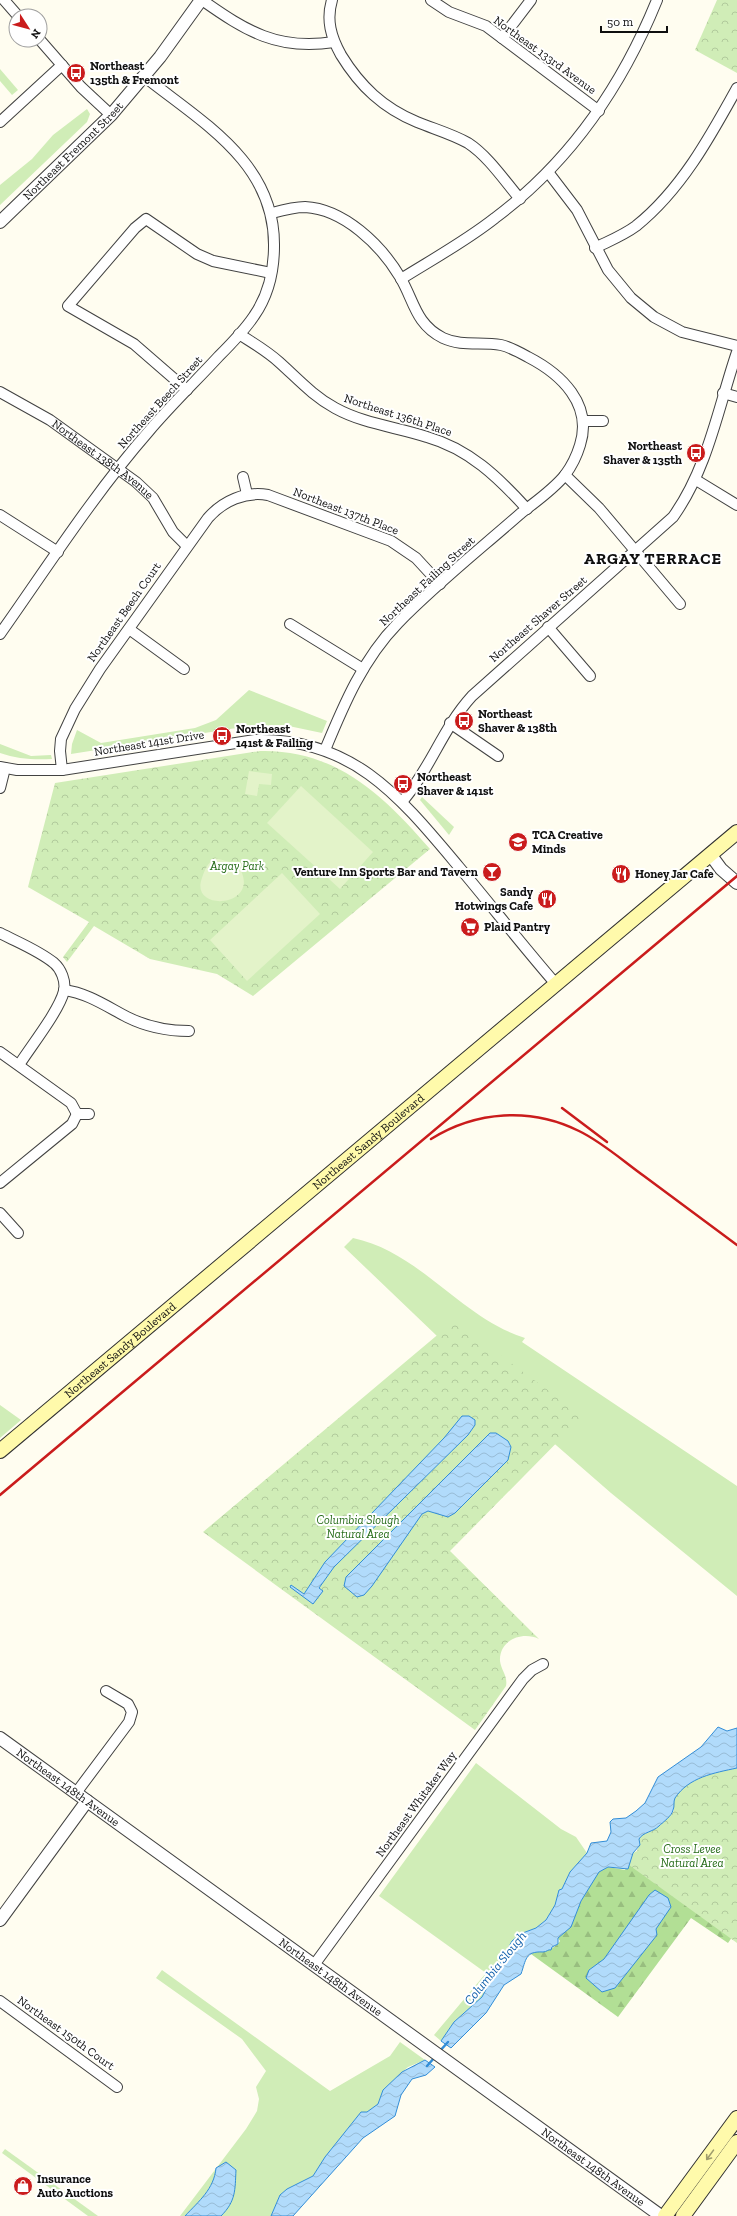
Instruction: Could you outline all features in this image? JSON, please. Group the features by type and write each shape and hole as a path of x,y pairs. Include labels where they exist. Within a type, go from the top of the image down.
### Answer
{"main road":[{"name":"Northeast Sandy Boulevard","path":"0,1451 555,983 737,832"},
{"path":"665,2216 737,2118"},
{"path":"683,2216 737,2142"}],"street":[{"path":"4,0 11,8"},
{"path":"202,0 237,25 270,39 302,44 334,42"},
{"name":"Northeast Fremont Street","path":"0,222 111,115 145,76 202,0"},
{"path":"332,0 329,10 329,25 334,42 362,86 385,106 416,122 468,144 485,158 520,198"},
{"name":"Northeast 133rd Avenue","path":"431,0 448,12 486,26 599,111"},
{"path":"502,38 531,0"},
{"path":"401,279 472,235 520,198 572,147 599,111 632,55 657,0"},
{"path":"47,48 81,87 111,115"},
{"path":"0,122 62,65"},
{"name":"Northeast Beech Street","path":"0,634 118,469 151,429 254,316 262,302 272,273 274,241 272,213 266,195 243,159 228,144 145,76"},
{"path":"595,248 635,226 667,195 712,134 737,88"},
{"path":"548,172 577,210 595,248 619,284 631,298 654,317 682,332 737,346"},
{"path":"272,213 291,208 305,207 321,210 338,218 374,244 389,260 401,279 415,312 442,338 462,343 500,345 548,367 569,388 580,406 584,421 580,444 565,476 599,508 680,604"},
{"path":"187,390 134,344 68,306 135,228 146,219 197,254 213,261 272,273"},
{"name":"Northeast 136th Place","path":"239,334 267,352 310,393 335,408 375,424 429,437 464,453 501,479 526,509"},
{"name":"Northeast Shaver Street","path":"402,802 425,771 459,710 488,680 636,552 673,517 696,480 705,459 723,393 737,352"},
{"name":"Northeast 138th Avenue","path":"0,392 50,420 118,469 153,498 173,532 188,546"},
{"path":"723,393 737,398"},
{"path":"584,421 603,421"},
{"name":"Northeast Failing Street","path":"325,750 347,698 363,669 396,625 440,584 565,476"},
{"path":"242,477 247,494"},
{"path":"696,480 737,505"},
{"name":"Northeast 137th Place","path":"247,494 256,492 268,495 391,541 416,558 440,584"},
{"name":"Northeast Beech Court","path":"62,770 60,751 65,728 88,688 215,510 228,501 247,494"},
{"path":"0,515 58,552"},
{"path":"290,624 363,669"},
{"path":"548,628 590,676"},
{"path":"129,629 184,669"},
{"path":"450,724 498,756"},
{"name":"Northeast 141st Drive","path":"3,768 30,771 62,770 255,740 296,742 325,750 367,772 402,802 420,820 555,983"},
{"path":"0,788 3,768"},
{"path":"710,854 721,869 737,883"},
{"path":"0,933 54,963 61,972 64,990 53,1013 19,1065"},
{"path":"64,990 100,1002 128,1017 150,1026 170,1031 189,1031"},
{"path":"0,1052 71,1103 77,1114"},
{"path":"77,1114 89,1114"},
{"path":"0,1183 72,1124 77,1114"},
{"path":"0,1213 18,1233"},
{"name":"Northeast Whitaker Way","path":"314,1965 522,1680 543,1664"},
{"path":"76,1793 129,1722 132,1712 128,1704 106,1691"},
{"name":"Northeast 148th Avenue","path":"0,1738 661,2216"},
{"path":"0,1920 87,1800"},
{"name":"Northeast 150th Court","path":"0,2001 117,2087"}],"green space":[{"path":"717,0 737,0 737,73 695,50"},
{"path":"0,69 18,90 12,95 0,81"},
{"path":"87,109 90,114 87,122 0,205 0,185 32,159 53,135"},
{"path":"249,690 327,721 322,733 284,725 249,726 71,754 72,744 77,730 101,743 195,728 216,720"},
{"path":"0,744 31,756 51,755 52,759 26,759 6,755 0,753"},
{"name":"Argay Park","path":"260,751 287,752 312,758 335,767 356,779 395,811 430,849 253,996 217,974 150,959 94,926 67,962 63,957 89,922 28,887 55,783"},
{"path":"249,771 272,774 271,785 259,784 257,796 245,794"},
{"path":"301,786 373,852 340,889 267,823"},
{"path":"422,797 454,827 449,835 420,800"},
{"path":"215,858 237,864 244,878 242,889 235,897 226,901 215,901 206,897 201,889 205,869"},
{"path":"282,873 320,914 247,981 210,940"},
{"path":"353,1238 377,1245 399,1257 481,1316 502,1329 525,1338 522,1342 737,1486 737,1596 611,1493 462,1363 437,1336 344,1247"},
{"name":"Columbia Slough Natural Area","path":"454,1321 583,1416 450,1551 539,1639 526,1636 519,1637 507,1643 503,1648 500,1661 506,1679 506,1686 475,1730 203,1532"},
{"path":"0,1405 21,1420 0,1438"},
{"path":"476,1763 561,1829 576,1837 587,1853 570,1872 562,1889 559,1890 555,1905 546,1920 536,1928 520,1934 512,1941 482,1997 454,2022 441,2041 434,2035 486,1973 379,1896"},
{"path":"737,1768 737,1930 728,1943 691,1918 618,2017 531,1954 553,1948 560,1941 558,1938 572,1922 581,1901 598,1872 608,1867 625,1870 629,1861"},
{"name":"Cross Levee Natural Area","path":"737,1768 737,1943 629,1865 633,1853 637,1851 640,1843 640,1837 659,1826 671,1814 674,1810 674,1801 678,1793 684,1787 710,1774"},
{"path":"162,1970 330,2091 390,2056 400,2042 425,2060 408,2067 383,2090 378,2104 367,2112 361,2112 325,2157 313,2176 287,2189 280,2195 271,2216 180,2216 246,2129 257,2111 259,2099 256,2087 266,2071 242,2039 156,1978"},
{"path":"5,2149 98,2216 88,2216 2,2153"}],"water":[{"path":"462,1416 469,1416 475,1420 475,1425 468,1435 334,1567 319,1588 323,1591 313,1604 290,1587 291,1585 304,1594 325,1562 444,1438"},
{"path":"490,1433 496,1433 508,1441 511,1447 508,1460 455,1513 448,1517 428,1511 422,1514 372,1586 364,1595 357,1597 344,1586 346,1577"},
{"path":"718,1727 727,1731 737,1728 737,1768 703,1777 687,1785 675,1798 674,1808 669,1817 657,1828 643,1835 639,1839 640,1845 633,1853 628,1869 608,1867 599,1872 581,1901 571,1927 558,1938 558,1944 552,1947 551,1950 529,1955 525,1961 521,1974 504,1985 486,2013 451,2048 441,2041 454,2022 482,1997 512,1941 520,1934 536,1928 546,1920 555,1905 559,1890 562,1889 570,1872 587,1853 591,1843 607,1841 611,1832 610,1822 613,1819 626,1818 636,1811 645,1803 658,1777 701,1747"},
{"path":"655,1890 668,1898 671,1907 656,1929 657,1935 615,1988 602,1992 586,1978 589,1970 604,1959 649,1895"},
{"path":"425,2060 435,2067 426,2075 412,2079 401,2095 395,2116 363,2138 293,2216 271,2216 280,2195 287,2189 313,2176 325,2157 361,2112 367,2112 378,2104 383,2090 402,2072"},
{"path":"226,2162 236,2170 234,2195 226,2211 221,2216 185,2216 209,2188 215,2175 216,2168"}],"waterway":[{"name":"Columbia Slough","path":"439,2052 448,2042"},
{"name":"Columbia Slough","path":"427,2066 435,2057"}],"railway":[{"path":"0,1495 737,876"},
{"path":"562,1108 607,1142"},
{"path":"431,1139 448,1130 485,1118 523,1116 542,1118 561,1123 588,1135 604,1146 737,1245"}],"place":[{"name":"Northeast 135th & Fremont","path":"76,73"},
{"name":"Northeast Shaver & 135th","path":"696,453"},
{"name":"Northeast Shaver & 138th","path":"464,721"},
{"name":"Northeast 141st & Failing","path":"222,736"},
{"name":"Northeast Shaver & 141st","path":"403,784"},
{"name":"TCA Creative Minds","path":"518,842"},
{"name":"Venture Inn Sports Bar and Tavern","path":"492,872"},
{"name":"Honey Jar Cafe","path":"621,874"},
{"name":"Sandy Hotwings Cafe","path":"547,899"},
{"name":"Plaid Pantry","path":"470,927"},
{"name":"Insurance Auto Auctions","path":"23,2186"}],"district":[{"name":"ARGAY TERRACE","path":"653,558"}]}
